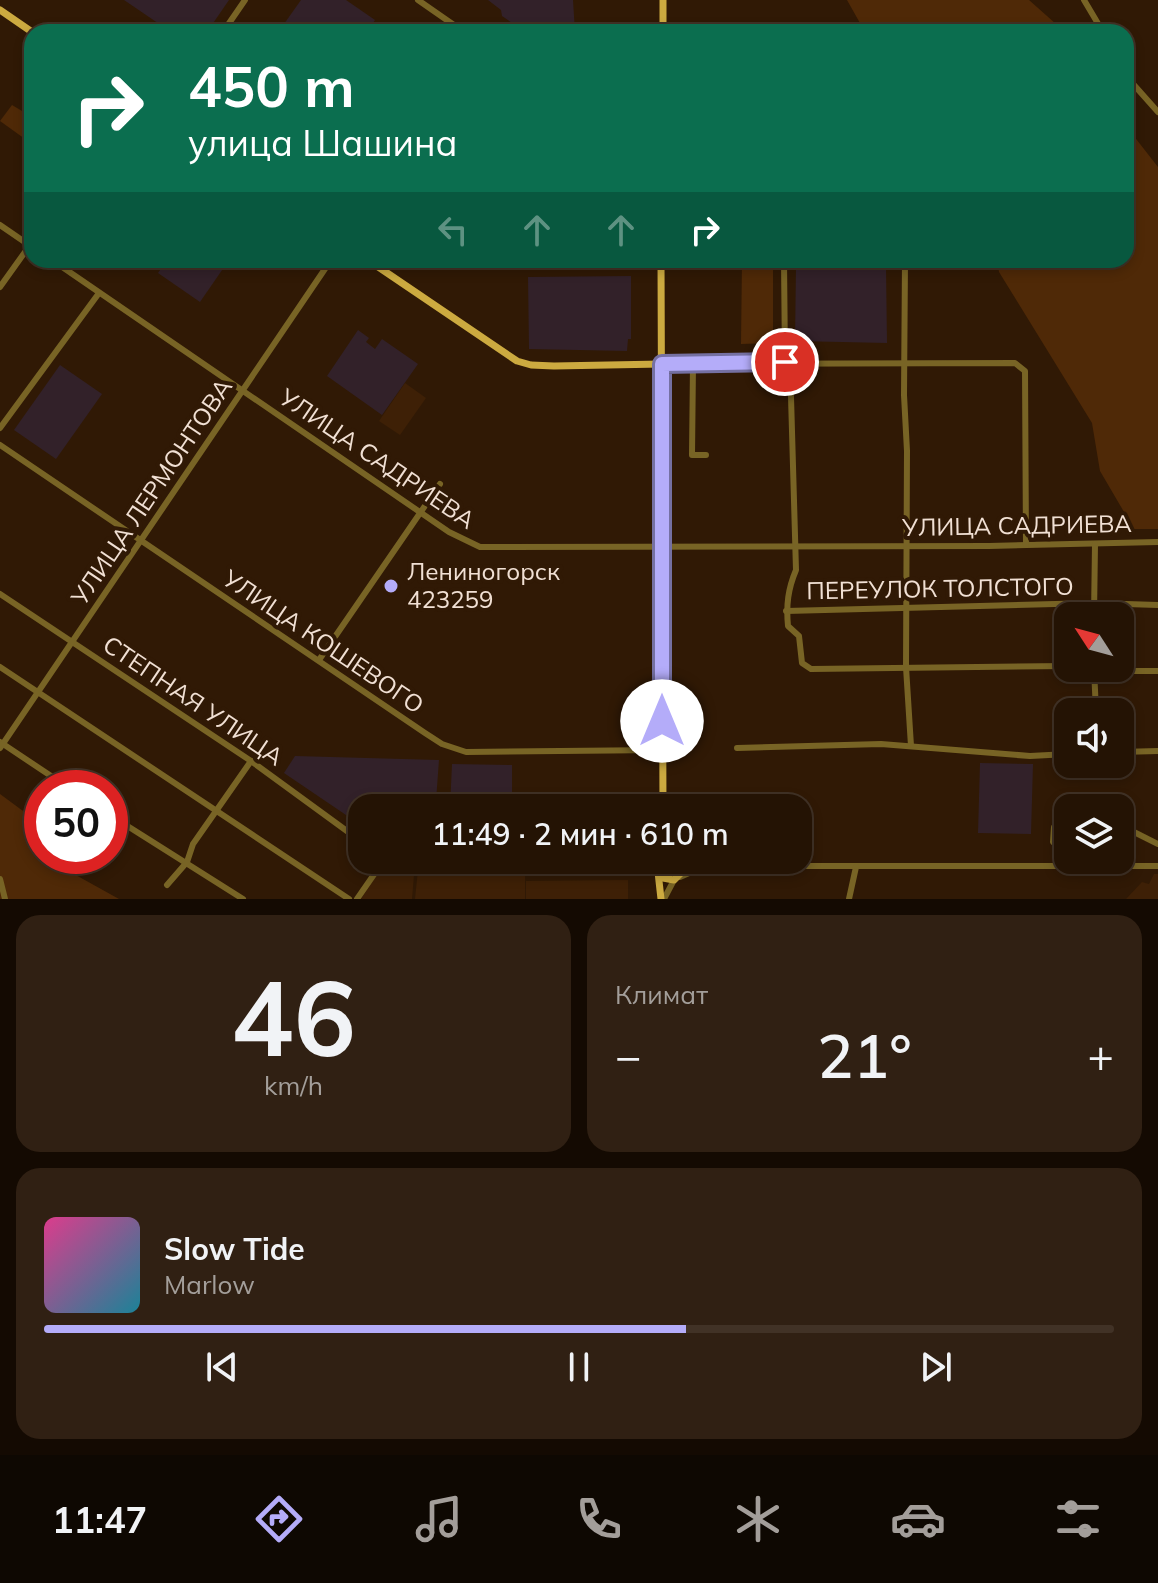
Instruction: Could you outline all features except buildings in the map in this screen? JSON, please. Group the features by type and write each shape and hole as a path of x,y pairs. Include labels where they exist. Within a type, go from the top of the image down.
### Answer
{"main road":[{"path":"663,0 663,24"},
{"path":"0,10 24,26"},
{"path":"380,268 517,361 554,366 662,364"},
{"path":"661,268 663,794"},
{"path":"660,874 663,899"},
{"path":"662,874 663,878 676,879 679,874"}],"street":[{"path":"228,24 245,0"},
{"path":"418,0 452,24"},
{"path":"1084,0 1098,24"},
{"path":"1134,85 1158,112"},
{"path":"0,225 24,241"},
{"path":"0,287 24,255"},
{"name":"УЛИЦА САДРИЕВА","path":"64,268 461,539 480,547 1158,542"},
{"name":"УЛИЦА ЛЕРМОНТОВА","path":"1,745 326,268"},
{"path":"784,268 796,570 788,590 786,611 788,626 799,636 802,663 811,669 1054,666"},
{"path":"905,268 906,667 911,746"},
{"path":"0,428 99,293"},
{"path":"662,364 1015,363 1025,371 1026,545"},
{"path":"693,364 692,455 706,455"},
{"name":"УЛИЦА КОШЕВОГО","path":"0,445 454,750 662,750"},
{"path":"319,660 440,484"},
{"path":"1094,602 1095,544"},
{"name":"СТЕПНАЯ УЛИЦА","path":"0,594 251,761 348,832"},
{"name":"ПЕРЕУЛОК ТОЛСТОГО","path":"786,611 1054,604"},
{"name":"ПЕРЕУЛОК ТОЛСТОГО","path":"1134,604 1158,605"},
{"path":"0,667 349,899"},
{"path":"1134,670 1158,671"},
{"path":"737,748 881,744 1030,756 1054,755"},
{"path":"1,745 41,770"},
{"path":"1134,752 1158,751"},
{"path":"167,885 187,862 193,844 251,761"},
{"path":"128,826 243,899"},
{"path":"1134,832 1158,844"},
{"path":"812,867 1054,862"},
{"path":"1134,865 1158,866"},
{"path":"849,899 856,867"},
{"path":"357,899 374,874"},
{"path":"663,899 676,879 688,874"},
{"path":"0,879 5,899"}],"shaded area":[{"path":"124,0 229,0 212,24 159,24"},
{"path":"301,0 346,0 375,20 372,24 284,24"},
{"path":"488,0 573,0 574,24 514,24 502,16 501,10"},
{"path":"847,0 1029,0 1056,24 860,24"},
{"path":"12,105 24,112 24,138 0,121"},
{"path":"1134,136 1158,167 1158,529 1134,529 1100,471 1092,423 998,268 1134,268"},
{"path":"161,268 223,268 200,302 158,273"},
{"path":"742,268 773,268 773,343 741,344"},
{"path":"796,268 886,268 887,343 795,341"},
{"path":"631,276 631,339 628,339 627,351 529,349 528,277"},
{"path":"358,330 369,338 366,342 375,349 382,339 418,364 382,415 327,376"},
{"path":"60,365 102,394 56,459 14,430"},
{"path":"405,383 426,398 400,435 379,421"},
{"path":"295,756 439,760 437,794 348,794 348,815 284,773"},
{"path":"980,763 1033,764 1031,834 978,833"},
{"path":"452,764 512,765 512,794 451,794"},
{"path":"580,793 580,794 533,794"},
{"path":"0,794 24,812 24,874 74,874 119,899 0,899"},
{"path":"377,874 414,874 412,899 361,899"},
{"path":"418,874 525,874 525,899 415,899"},
{"path":"1154,874 1158,874 1158,899 1126,899 1142,882 1149,884"},
{"path":"628,880 628,899 526,899 526,881"}],"place":[{"name":"Лениногорск 423259","path":"391,586"}],"route":[{"path":"662,721 662,364 785,362"}]}
